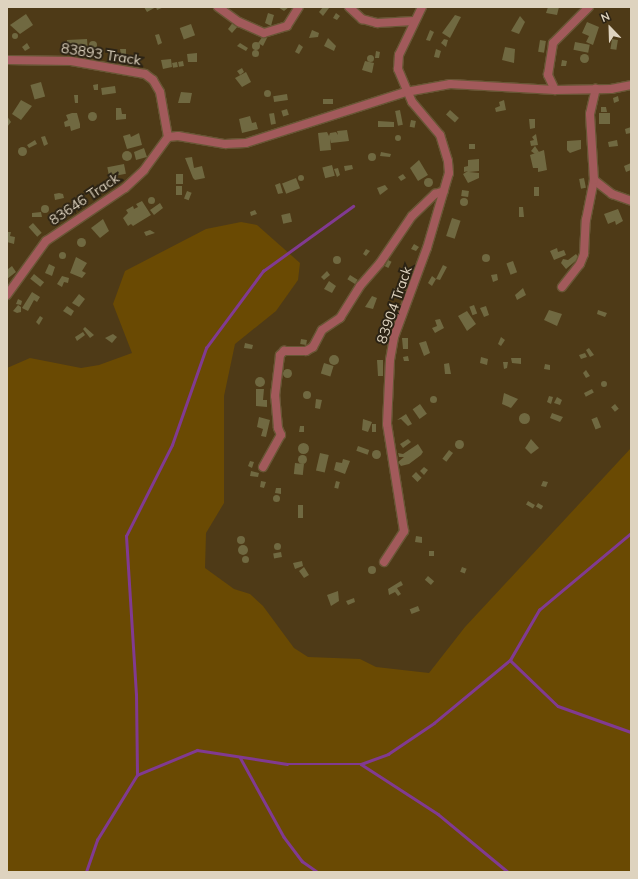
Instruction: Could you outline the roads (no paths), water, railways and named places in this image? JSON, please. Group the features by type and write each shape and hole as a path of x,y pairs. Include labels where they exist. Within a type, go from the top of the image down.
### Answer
{"street":[{"path":"218,7 244,25 264,33 287,26 299,7"},
{"path":"349,7 362,19 377,23 414,21"},
{"name":"83904 Track","path":"384,562 404,531 387,424 390,360 394,337 427,248 444,191 449,166 442,139 406,92 398,69 399,55 422,7"},
{"path":"555,90 548,75 553,43 589,7"},
{"name":"83893 Track","path":"7,60 71,61 145,74 153,80 160,92 168,137"},
{"path":"168,137 178,136 206,142 246,143 406,92 450,84 555,90 596,89 631,85"},
{"path":"562,287 583,259 586,220 594,180 590,114 596,89"},
{"name":"83646 Track","path":"7,295 46,241 125,188 144,170 168,137"},
{"path":"594,180 612,194 631,201"},
{"path":"263,467 281,435 278,428 275,396 280,355 284,351 306,351 313,347 322,330 340,318 360,286 380,263 412,216 435,194 444,191"}],"waterway":[{"path":"137,775 136,695 126,536 172,445 206,348 263,271 353,206"},
{"path":"86,872 97,840 137,775 197,750 287,764 361,764 388,754 434,723 510,660 539,610 631,533"},
{"path":"510,660 558,706 631,732"},
{"path":"240,757 284,837 302,861 318,872"},
{"path":"361,764 438,814 508,872"}]}
